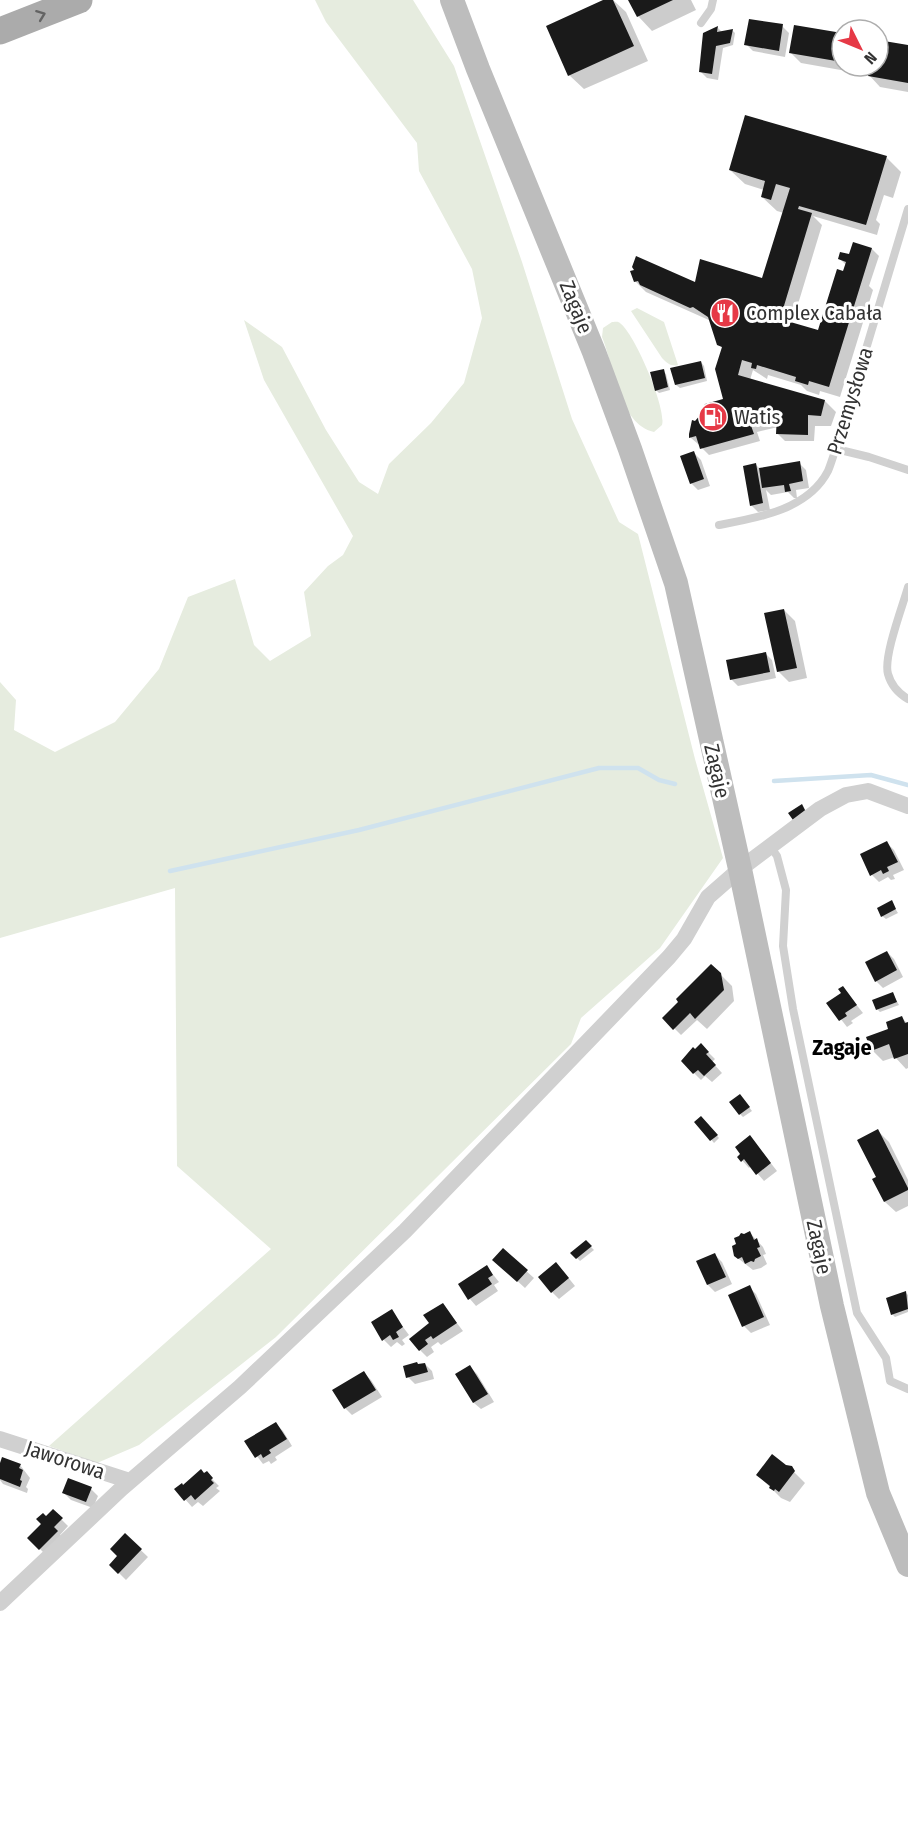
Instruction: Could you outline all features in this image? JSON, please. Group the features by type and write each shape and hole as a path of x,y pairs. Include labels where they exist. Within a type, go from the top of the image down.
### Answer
{"main road":[{"path":"0,31 79,0"},
{"name":"Zagaje","path":"452,0 594,352 676,583 740,869 830,1298 878,1493 908,1565"}],"street":[{"path":"0,1603 130,1481 240,1387 405,1231 669,957 684,939 708,897 740,869 820,809 846,795 868,791 908,806"},
{"name":"Jaworowa","path":"0,1439 130,1481"}],"lane":[{"path":"701,23 711,9 713,0"},
{"name":"Przemysłowa","path":"718,525 763,516 787,506 811,492 827,472 836,449 908,209"},
{"path":"836,449 908,470"},
{"path":"908,587 890,650 887,672 894,688 908,699"},
{"path":"770,846 777,856 786,890 783,946 793,1009 857,1313 886,1358 890,1381 908,1389"}],"shaded area":[{"path":"315,0 413,0 454,66 522,262 572,419 619,522 638,534 695,759 723,858 660,948 581,1018 571,1044 276,1337 139,1445 97,1463 49,1446 271,1249 177,1166 175,888 0,938 0,682 16,700 14,730 55,752 115,722 159,669 188,597 235,579 254,645 270,661 311,636 304,592 328,566 343,555 353,536 264,380 244,320 282,347 326,430 359,482 378,494 389,464 431,423 464,383 482,318 472,269 419,171 417,143 326,22"},
{"path":"637,308 664,322 678,365 671,365 662,358 631,311"},
{"path":"612,322 619,322 627,331 649,373 662,417 662,425 654,432 642,427 633,418 619,392 602,337 603,328"}],"building":[{"path":"603,0 613,0 634,46 568,76 546,26"},
{"path":"628,0 673,0 637,17"},
{"path":"749,19 783,24 779,51 744,45"},
{"path":"794,25 830,31 830,60 789,53"},
{"path":"718,26 717,32 733,29 730,43 716,46 712,74 699,72 703,33"},
{"path":"890,42 908,45 908,83 879,78 890,78"},
{"path":"745,115 887,156 866,225 799,206 798,209 812,213 780,319 818,330 837,269 843,271 846,262 838,259 840,252 849,254 853,242 872,248 829,387 809,381 808,385 795,381 796,377 757,365 756,369 751,368 752,363 742,360 738,375 825,400 821,416 808,415 808,435 776,434 777,415 749,420 754,434 700,449 696,436 689,438 692,420 695,421 702,413 705,404 723,399 715,369 722,347 717,345 708,317 693,307 690,308 640,285 638,281 634,282 630,271 634,270 632,267 636,256 695,282 700,259 762,278 790,188 776,184 771,200 761,197 765,181 729,170"},
{"path":"701,361 705,378 675,385 670,368"},
{"path":"664,369 668,387 655,391 650,372"},
{"path":"694,451 704,479 690,484 680,456"},
{"path":"800,461 803,481 789,484 791,491 785,492 784,485 762,488 759,468"},
{"path":"756,463 763,503 750,506 743,466"},
{"path":"784,609 797,668 777,672 764,613"},
{"path":"766,652 770,672 730,680 726,660"},
{"path":"802,804 806,812 793,820 788,813"},
{"path":"887,841 898,862 887,867 889,871 883,874 881,870 870,876 860,854"},
{"path":"892,900 896,909 881,917 877,908"},
{"path":"887,951 897,970 875,982 865,962"},
{"path":"711,964 721,973 724,990 695,1019 690,1013 673,1030 662,1018 678,1002 676,999"},
{"path":"843,986 857,1005 845,1013 847,1016 839,1021 826,1003 841,993 838,989"},
{"path":"893,992 897,1002 876,1010 872,1000"},
{"path":"902,1016 905,1023 908,1022 908,1054 894,1059 889,1044 871,1051 866,1037 888,1029 886,1022"},
{"path":"701,1043 709,1052 706,1054 716,1065 704,1076 698,1070 693,1074 681,1061 693,1047 695,1049"},
{"path":"740,1094 750,1107 739,1115 729,1102"},
{"path":"701,1116 718,1135 710,1141 694,1122"},
{"path":"878,1129 908,1188 884,1202 872,1179 876,1177 857,1140"},
{"path":"750,1135 771,1163 756,1175 744,1159 741,1162 737,1157 740,1154 735,1147"},
{"path":"750,1231 754,1240 757,1238 760,1247 757,1248 761,1256 754,1262 745,1264 742,1257 738,1259 734,1256 732,1246 736,1244 734,1238"},
{"path":"586,1240 592,1246 576,1259 570,1253"},
{"path":"503,1248 528,1270 517,1282 492,1260"},
{"path":"715,1253 726,1277 707,1285 696,1261"},
{"path":"556,1262 569,1278 551,1293 538,1277"},
{"path":"487,1265 493,1275 488,1278 492,1284 468,1300 458,1284"},
{"path":"750,1285 764,1317 742,1327 728,1295"},
{"path":"906,1291 908,1309 891,1315 886,1298"},
{"path":"443,1303 457,1323 433,1339 431,1336 425,1340 428,1344 419,1351 409,1339 429,1323 423,1315"},
{"path":"392,1309 403,1327 396,1332 399,1337 393,1340 390,1335 382,1341 371,1322"},
{"path":"417,1362 418,1364 425,1363 428,1372 406,1378 403,1366"},
{"path":"470,1365 488,1394 473,1403 455,1374"},
{"path":"364,1371 376,1390 344,1409 332,1390"},
{"path":"276,1422 287,1439 269,1450 271,1453 263,1458 261,1454 255,1458 244,1441"},
{"path":"772,1454 786,1465 792,1466 795,1471 779,1492 769,1488 770,1486 756,1475"},
{"path":"2,1457 21,1464 19,1468 23,1470 20,1487 0,1479"},
{"path":"201,1469 204,1473 207,1471 214,1483 195,1500 191,1495 184,1501 174,1489 182,1483 183,1485"},
{"path":"68,1478 92,1487 86,1502 62,1493"},
{"path":"53,1509 63,1518 54,1527 58,1531 39,1550 27,1538 41,1524 36,1519 43,1513 46,1516"},
{"path":"125,1533 142,1549 118,1574 109,1565 117,1556 110,1549"}],"waterway":[{"path":"170,871 359,830 599,768 638,768 659,780 675,784"},
{"path":"774,781 871,775 908,785"}],"place":[{"name":"Complex Cabała","path":"725,313"},
{"name":"Watis","path":"713,417"}],"district":[{"name":"Zagaje","path":"842,1047"}]}
